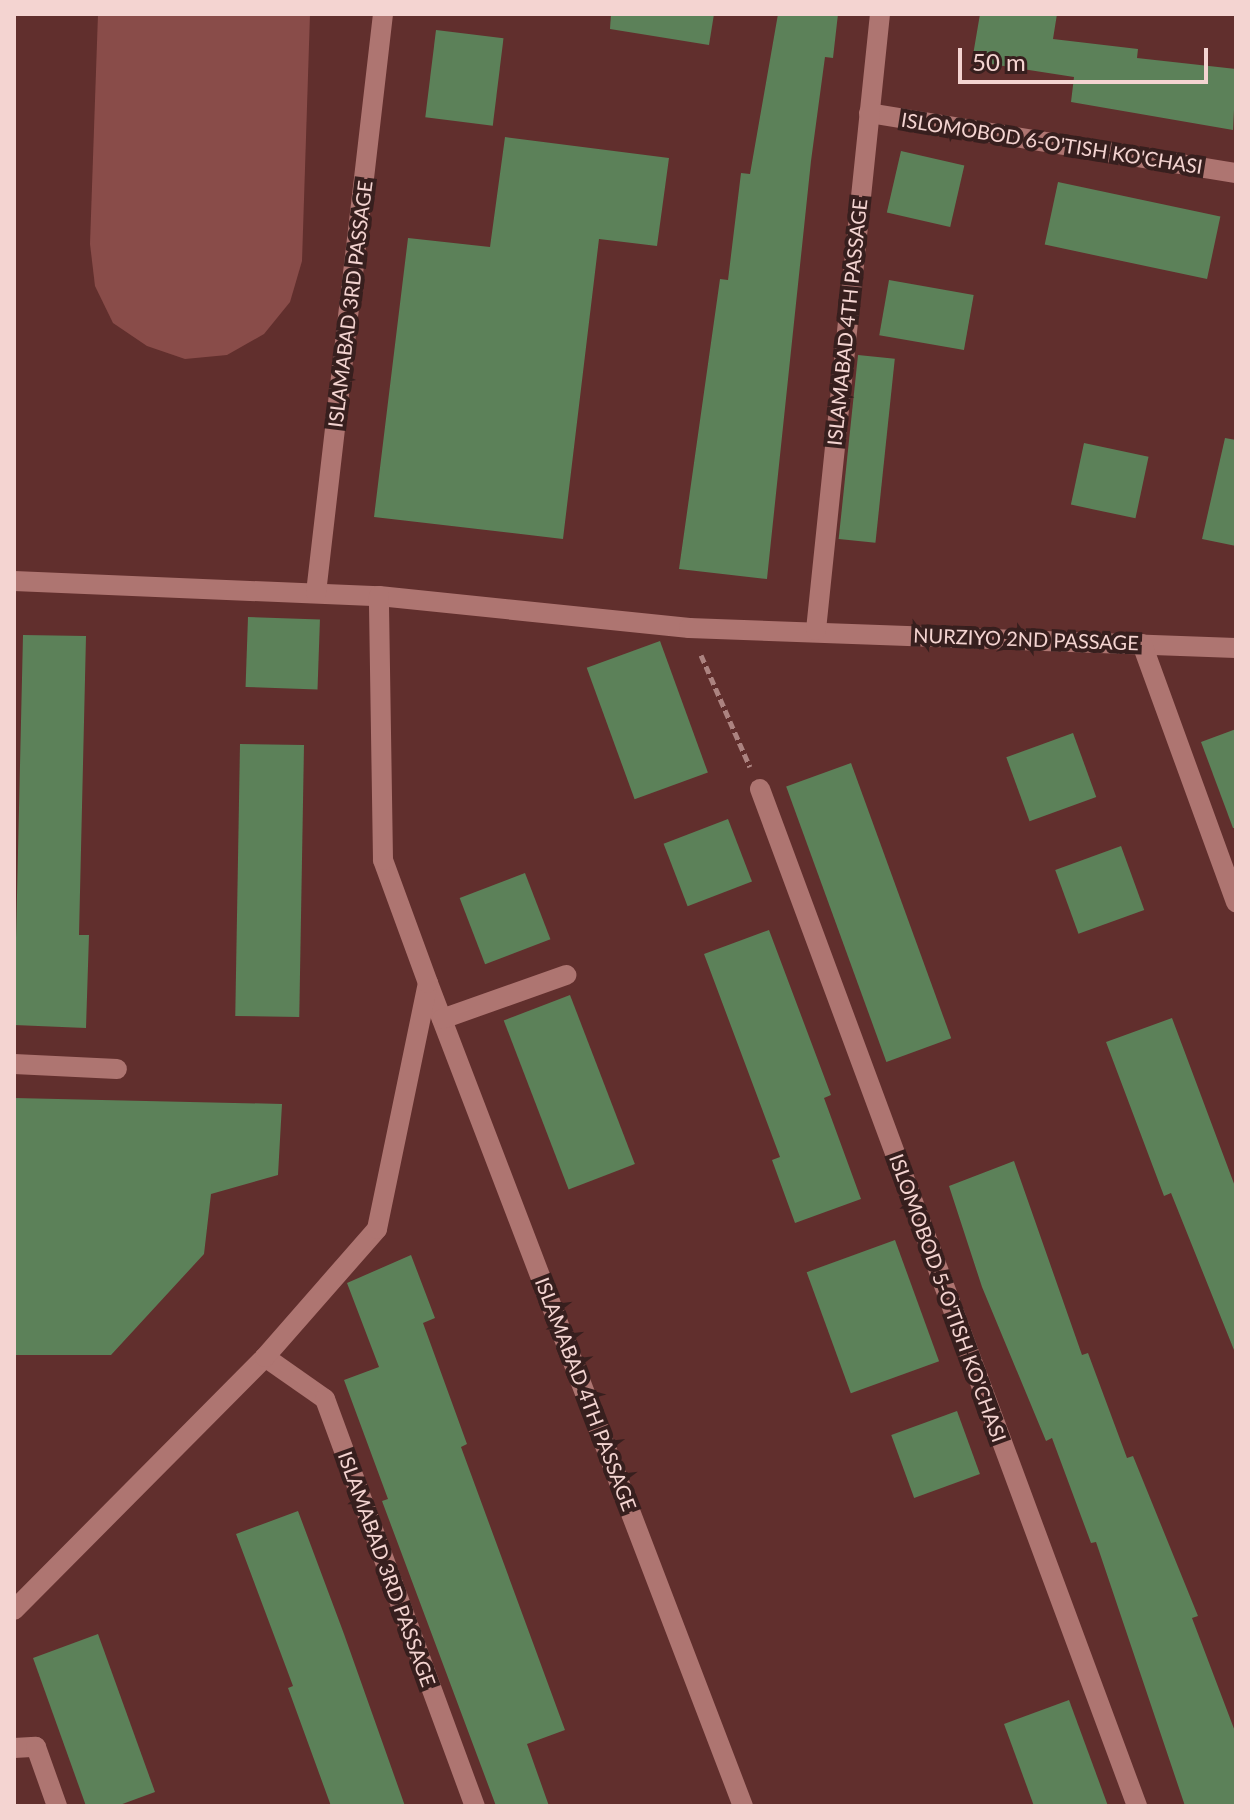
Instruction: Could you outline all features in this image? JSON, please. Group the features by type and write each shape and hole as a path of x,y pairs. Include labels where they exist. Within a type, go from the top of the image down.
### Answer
{"street":[{"name":"ISLAMABAD 3RD PASSAGE","path":"316,593 383,14"},
{"name":"ISLAMABAD 4TH PASSAGE","path":"816,630 880,14"},
{"name":"ISLOMOBOD 6-O'TISH KO'CHASI","path":"869,113 1236,173"},
{"name":"NURZIYO 2ND PASSAGE","path":"14,581 379,596 689,628 816,630 1236,648"},
{"name":"ISLAMABAD 4TH PASSAGE","path":"379,596 383,860 743,1806"},
{"path":"1142,644 1236,902"},
{"name":"ISLOMOBOD 5-O'TISH KO'CHASI","path":"760,789 1137,1806"},
{"path":"442,1019 566,975"},
{"path":"14,1610 265,1357 377,1229 428,983"},
{"path":"14,1064 117,1069"},
{"name":"ISLAMABAD 3RD PASSAGE","path":"265,1357 325,1399 475,1806"},
{"path":"14,1748 36,1747 57,1806"}],"path":[{"path":"689,628 760,789"}],"shaded area":[{"path":"98,14 310,14 302,261 290,302 264,334 227,355 185,359 147,346 113,323 95,286 90,244"}],"building":[{"path":"611,14 714,14 709,45 610,29"},
{"path":"778,14 838,14 833,58 825,57 811,161 767,579 679,569 720,279 728,280 741,173 750,174"},
{"path":"980,14 1057,14 1053,39 1138,49 1137,58 1236,69 1233,130 1071,102 1074,77 972,61"},
{"path":"436,30 503,38 493,126 425,117"},
{"path":"505,137 669,158 657,246 599,239 563,539 374,517 408,238 490,247"},
{"path":"901,151 964,166 950,227 887,212"},
{"path":"1058,182 1220,217 1207,279 1045,245"},
{"path":"889,280 974,295 964,350 879,335"},
{"path":"858,355 895,359 875,543 839,539"},
{"path":"1225,438 1236,440 1236,546 1202,539"},
{"path":"1084,443 1149,457 1135,518 1071,505"},
{"path":"248,617 320,620 318,689 246,687"},
{"path":"23,635 86,636 79,935 89,935 86,1028 14,1025"},
{"path":"660,641 708,773 635,799 587,668"},
{"path":"1236,729 1236,828 1233,828 1201,742"},
{"path":"1073,733 1096,797 1030,821 1006,757"},
{"path":"240,744 304,745 299,1017 235,1016"},
{"path":"851,763 951,1038 886,1062 786,787"},
{"path":"728,819 752,882 688,906 664,844"},
{"path":"1121,846 1144,910 1078,934 1055,870"},
{"path":"525,873 550,939 485,964 460,898"},
{"path":"769,930 831,1095 824,1098 861,1199 795,1223 772,1160 780,1157 704,954"},
{"path":"570,995 635,1164 569,1189 504,1020"},
{"path":"1172,1018 1236,1189 1236,1355 1171,1193 1164,1196 1106,1042"},
{"path":"14,1098 282,1104 278,1175 211,1194 204,1254 111,1355 14,1355"},
{"path":"1014,1161 1082,1355 1088,1353 1127,1458 1133,1456 1198,1616 1192,1618 1236,1734 1236,1806 1185,1806 1096,1542 1091,1543 1052,1438 1046,1441 982,1287 949,1186"},
{"path":"895,1240 939,1361 851,1393 807,1272"},
{"path":"411,1255 435,1318 423,1323 467,1444 461,1447 565,1730 527,1744 549,1806 496,1806 382,1501 388,1499 344,1380 379,1367 347,1283"},
{"path":"957,1411 980,1474 914,1498 891,1435"},
{"path":"298,1511 405,1806 331,1806 288,1688 293,1686 236,1534"},
{"path":"98,1634 155,1792 117,1806 86,1806 33,1658"},
{"path":"1069,1700 1108,1806 1034,1806 1004,1724"}]}
